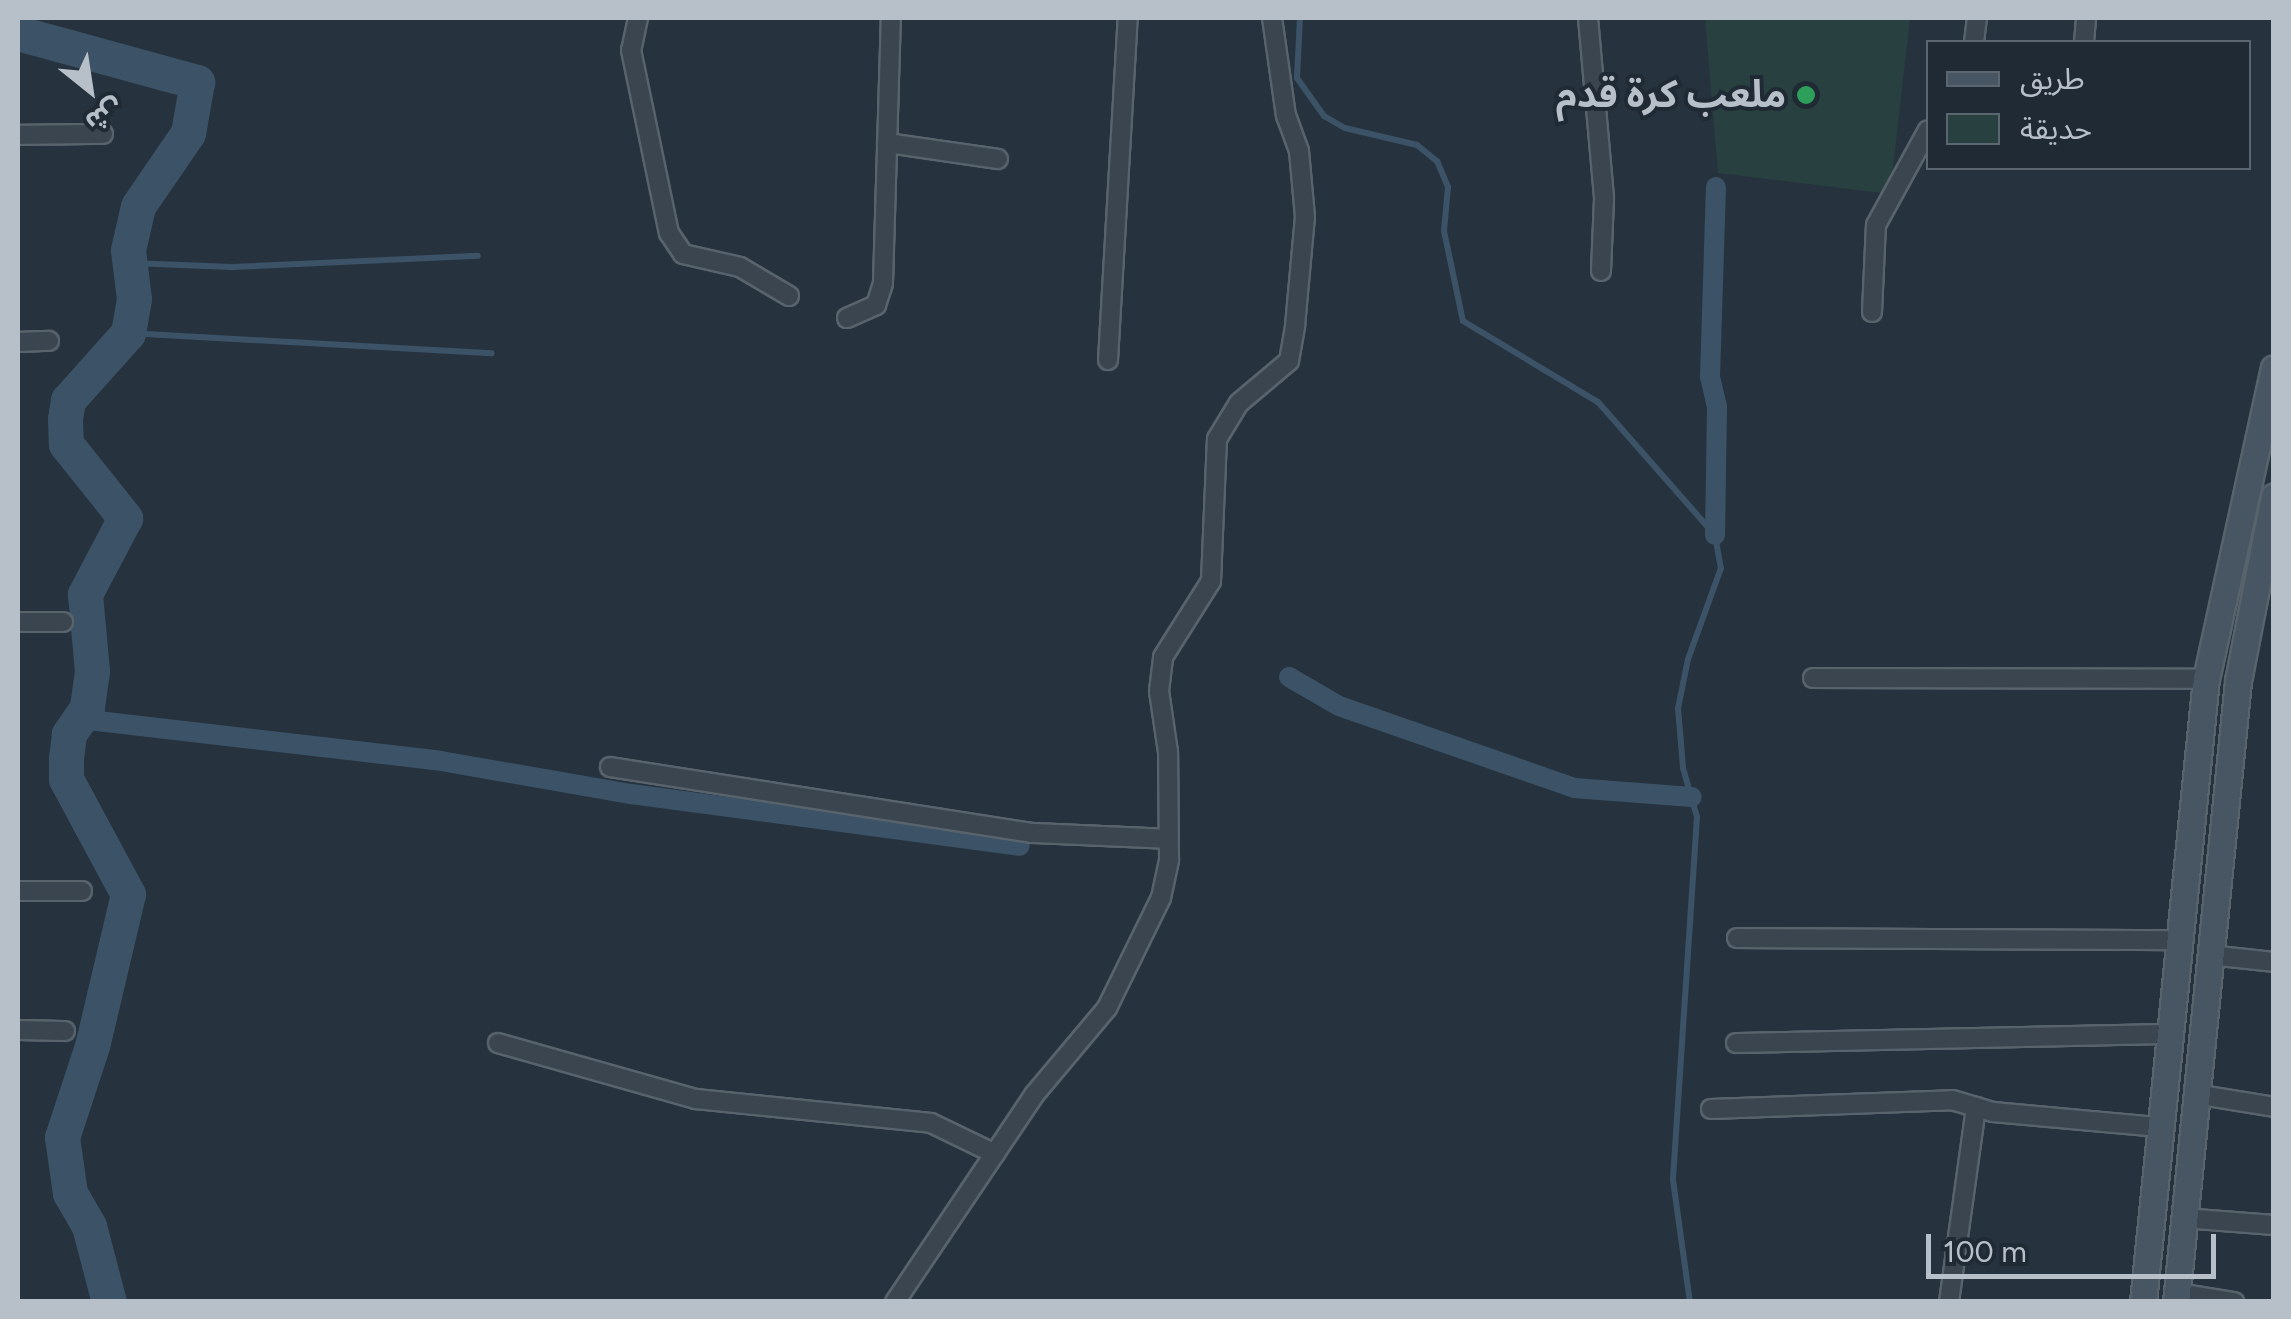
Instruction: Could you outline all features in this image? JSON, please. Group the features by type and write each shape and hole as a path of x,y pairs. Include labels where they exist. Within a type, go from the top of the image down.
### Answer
{"main road":[{"path":"2142,1302 2206,679 2274,368"},
{"path":"2176,1297 2238,682 2274,496"}],"street":[{"path":"638,18 631,50 669,233 683,254 740,267 790,296"},
{"path":"846,318 876,305 883,282 891,18"},
{"path":"1108,360 1128,18"},
{"path":"895,1302 995,1154 1107,1008 1160,898 1168,840 1168,752 1158,691 1163,657 1210,581 1217,440 1239,403 1290,362 1295,326 1305,217 1300,151 1283,101 1272,18"},
{"path":"1588,18 1604,200 1601,271"},
{"path":"18,135 103,134"},
{"path":"1872,312 1876,225 1926,134"},
{"path":"886,143 998,159"},
{"path":"18,342 49,342"},
{"path":"18,622 62,622"},
{"path":"1813,678 2206,679"},
{"path":"610,767 1032,833 1168,840"},
{"path":"18,891 82,892"},
{"path":"1738,938 2178,940"},
{"path":"2209,956 2274,962"},
{"path":"18,1030 65,1031"},
{"path":"1736,1043 2168,1034"},
{"path":"498,1043 696,1099 931,1123 995,1154"},
{"path":"2195,1094 2274,1107"},
{"path":"1711,1109 1952,1100 1976,1107 2159,1126"},
{"path":"1948,1302 1976,1107"},
{"path":"2184,1218 2274,1225"},
{"path":"2176,1297 2234,1302"}],"green space":[{"name":"ملعب كرة قدم","path":"1705,18 1910,18 1890,194 1718,173"}],"waterway":[{"path":"1300,18 1297,78 1324,116 1345,128 1417,145 1437,161 1448,187 1444,231 1463,321 1598,402 1715,535 1721,568 1688,659 1678,708 1683,768 1697,817 1673,1180 1690,1302"},
{"path":"18,33 197,82 188,133 138,206 128,250 134,299 128,333 68,400 65,419 66,444 125,518 85,594 92,671 87,708 69,734 66,758 66,779 128,894 92,1046 62,1137 70,1193 89,1226 109,1302"},
{"path":"1715,535 1717,407 1710,377 1716,187"},
{"path":"130,263 232,267 478,256"},
{"path":"128,333 491,353"},
{"path":"1289,677 1339,706 1574,788 1692,797"},
{"path":"80,719 441,761 631,794 1020,846"}],"place":[{"name":"ملعب كرة قدم","path":"1806,95"}]}
